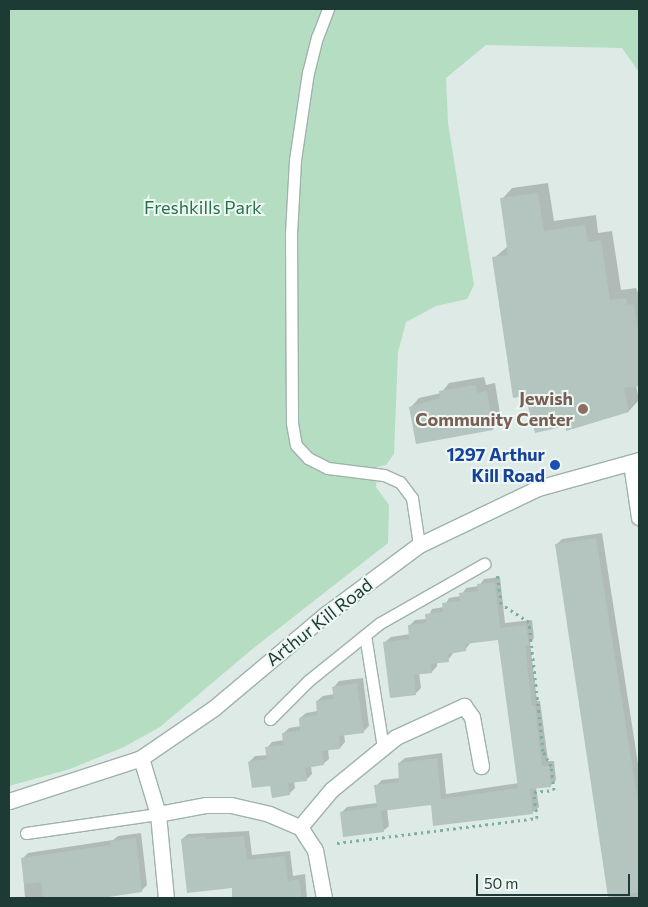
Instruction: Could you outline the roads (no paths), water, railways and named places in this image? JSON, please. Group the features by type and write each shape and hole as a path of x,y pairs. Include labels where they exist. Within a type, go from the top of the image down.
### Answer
{"street":[{"name":"Arthur Kill Road","path":"9,801 141,758 214,708 326,614 419,545 538,488 635,462"},
{"path":"635,462 639,510"},
{"path":"300,827 332,790 383,746 396,737 464,706 472,717 481,766"},
{"path":"141,758 158,814 166,898"},
{"path":"158,814 206,805 231,805 269,814 300,827 315,850 324,898"}],"lane":[{"path":"328,9 317,37 308,72 295,160 291,234 292,423 296,445 308,458 328,468 384,476 400,482 412,498 419,545"},
{"path":"270,719 308,681 365,635 418,599 484,564"},
{"path":"365,635 383,746"},
{"path":"26,832 158,814"}],"place":[{"name":"Jewish Community Center","path":"583,409"},
{"name":"1297 Arthur Kill Road","path":"555,465"}],"park label":[{"name":"Freshkills Park","path":"203,207"}]}
